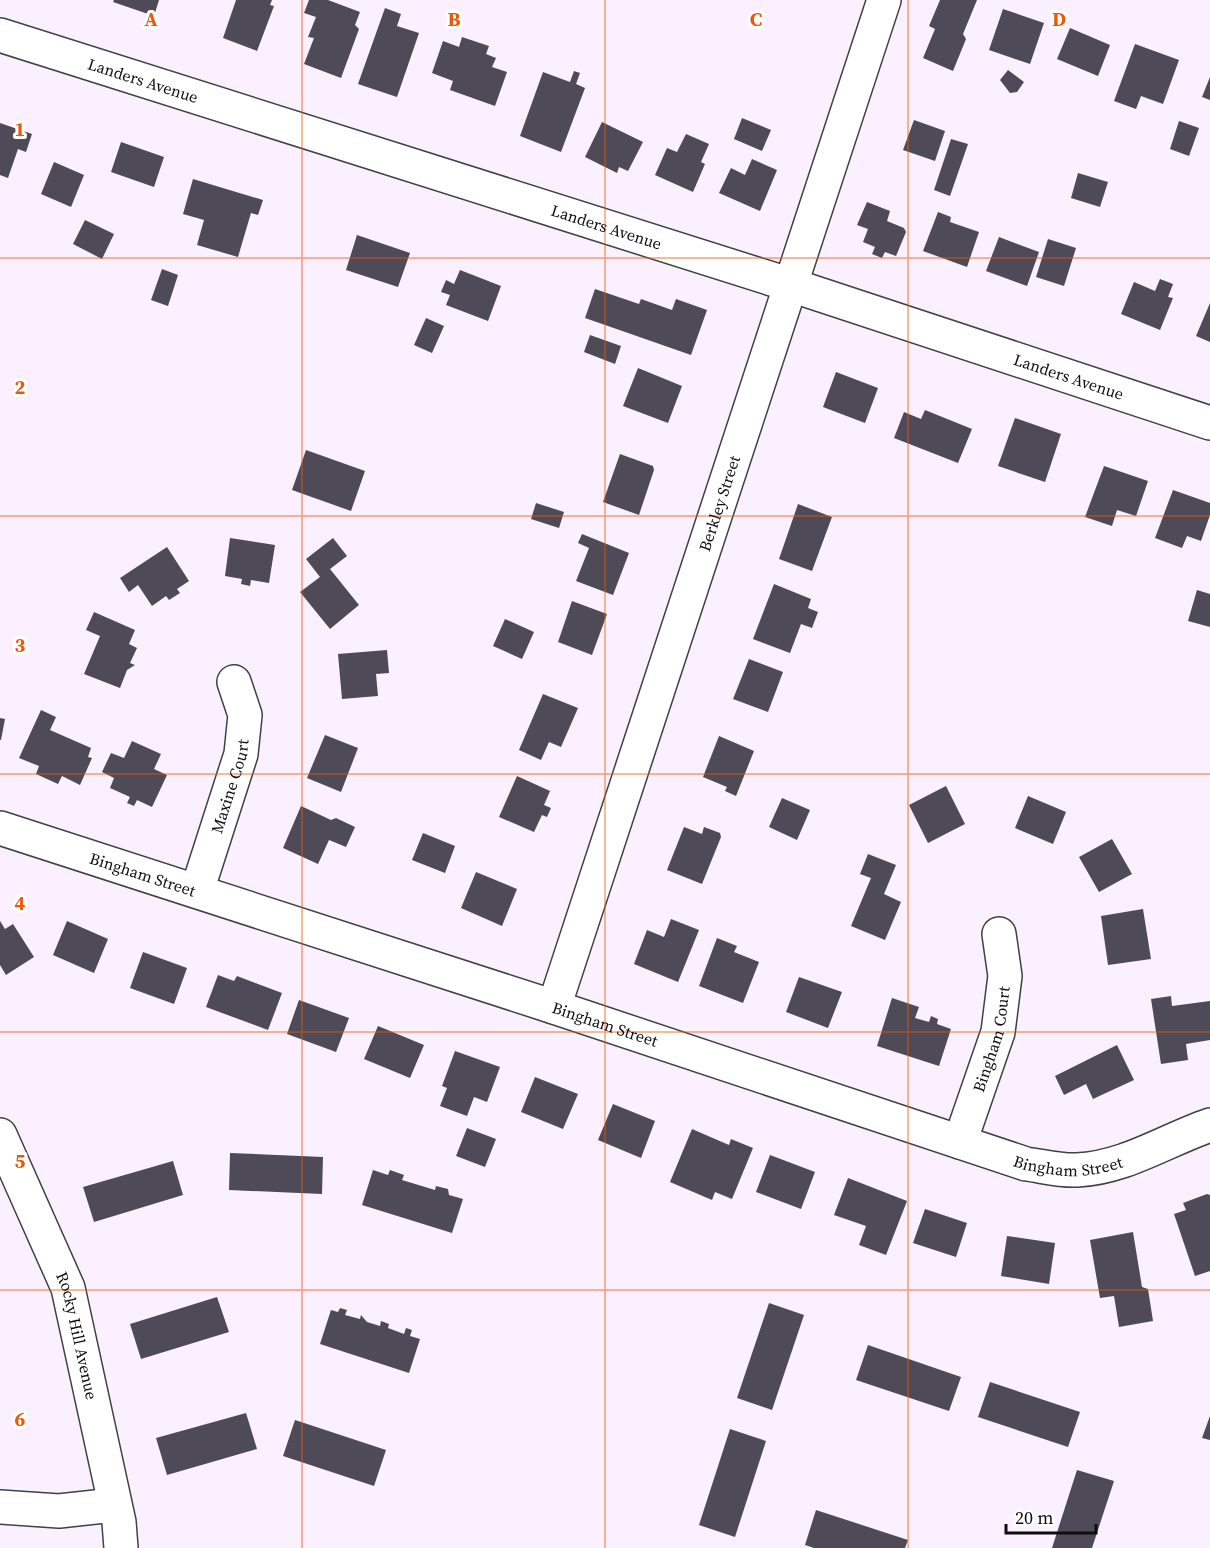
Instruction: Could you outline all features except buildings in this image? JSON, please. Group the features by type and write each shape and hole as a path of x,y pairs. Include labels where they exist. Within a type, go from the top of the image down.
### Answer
{"street":[{"name":"Berkley Street","path":"554,1007 884,0"},
{"name":"Landers Avenue","path":"0,35 791,285 1210,423"},
{"name":"Maxine Court","path":"196,891 241,754 245,715 234,682"},
{"name":"Bingham Street","path":"0,828 554,1007 1026,1164 1077,1170 1123,1161 1210,1125"},
{"name":"Bingham Court","path":"960,1142 998,1032 1005,976 999,934"},
{"name":"Rocky Hill Avenue","path":"0,1135 68,1288 119,1522 121,1548"},
{"path":"0,1507 59,1511 114,1505"}]}
